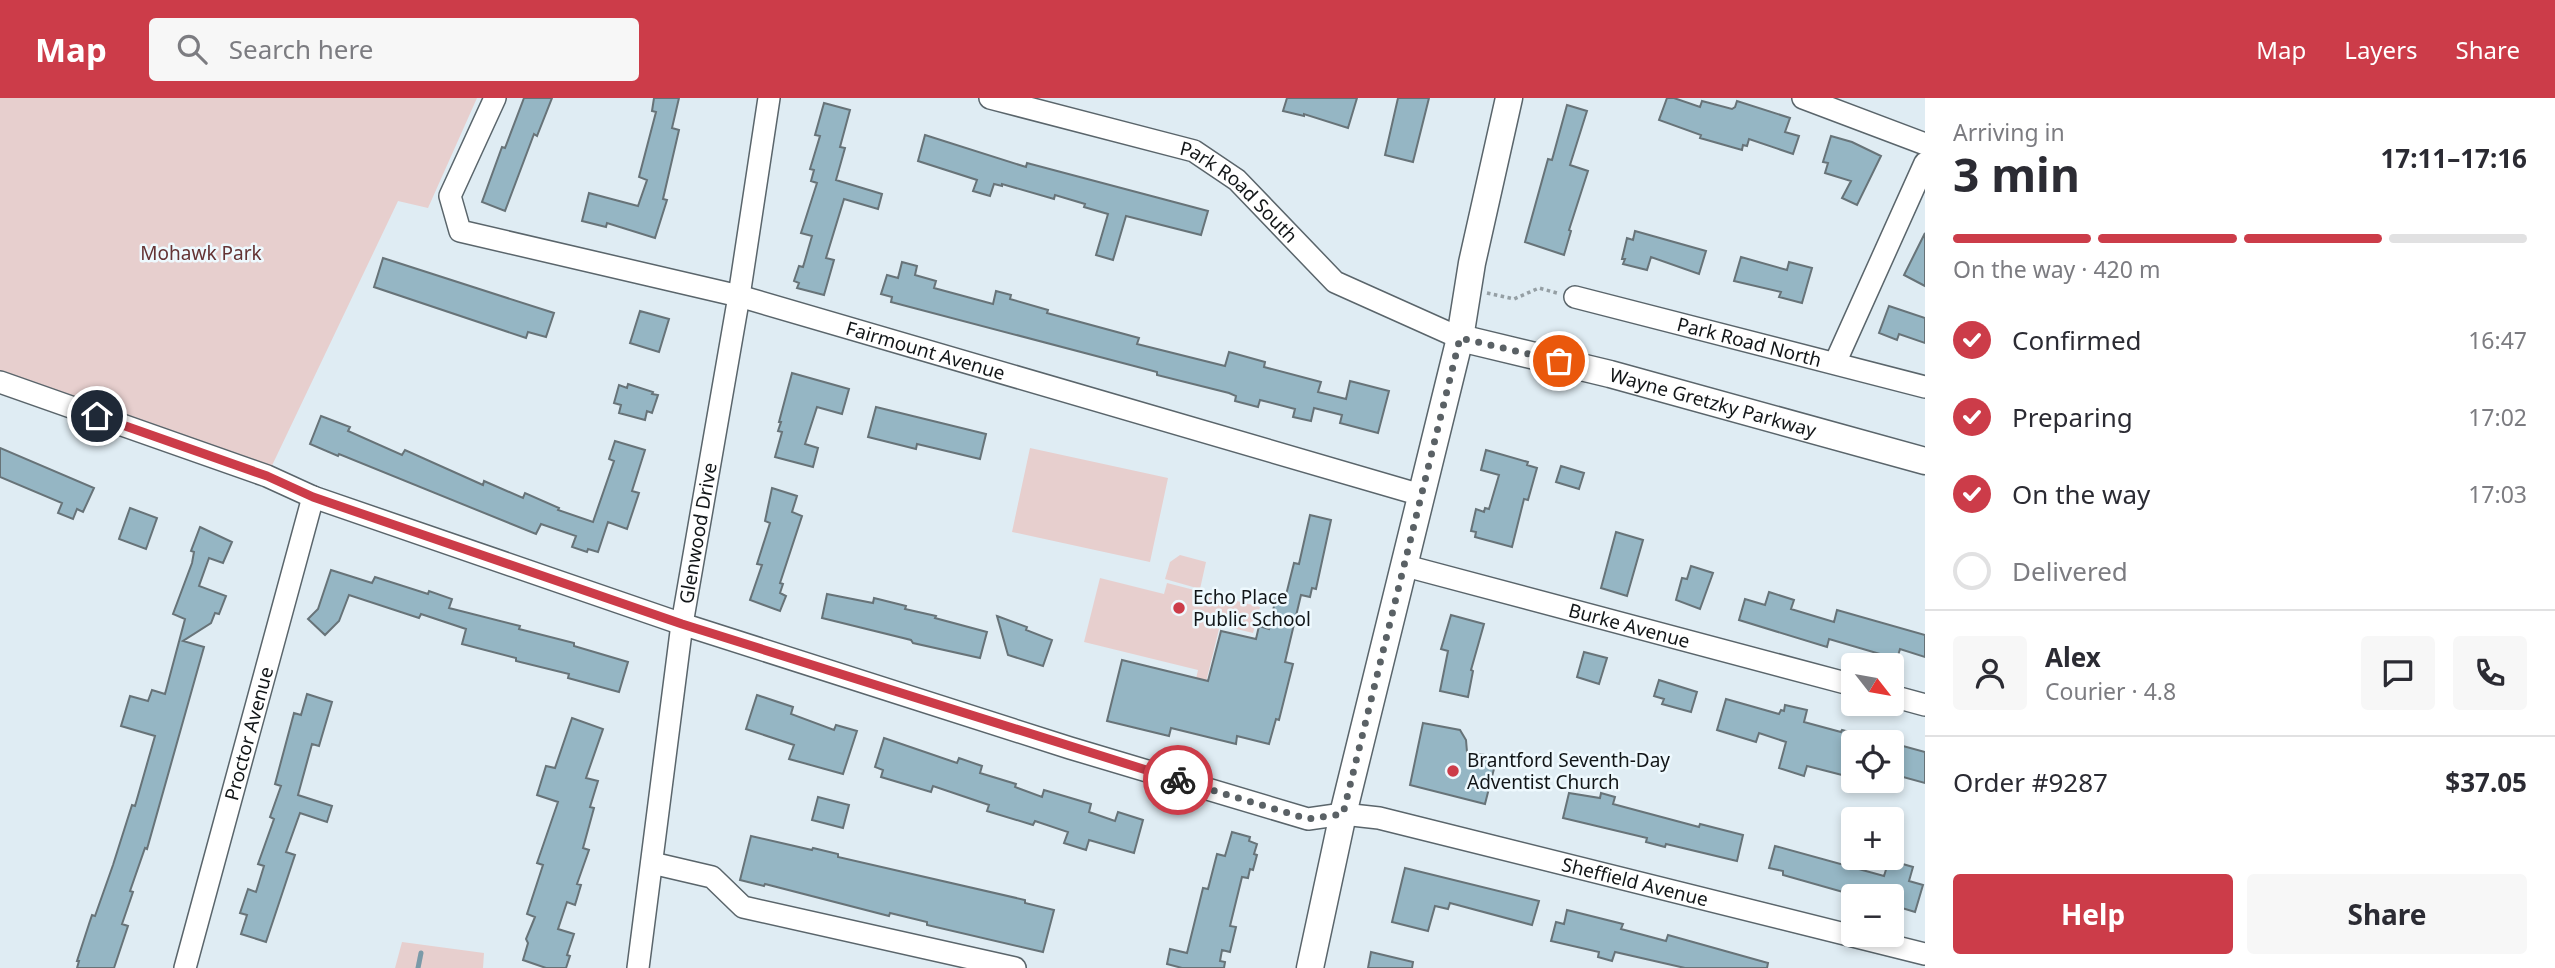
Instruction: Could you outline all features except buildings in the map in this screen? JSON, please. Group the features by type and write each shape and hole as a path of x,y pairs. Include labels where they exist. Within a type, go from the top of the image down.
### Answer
{"main road":[{"path":"1310,968 1343,814 1460,338 1472,263 1508,98"},
{"name":"Wayne Gretzky Parkway","path":"1460,338 1610,374 1925,461"}],"street":[{"name":"Fairmount Avenue","path":"495,98 450,196 460,231 739,296 1421,495"},
{"name":"Glenwood Drive","path":"638,968 682,624 739,296 769,98"},
{"name":"Park Road South","path":"990,98 1194,150 1237,180 1335,282 1460,338"},
{"path":"1804,98 1925,144"},
{"path":"1835,363 1925,163"},
{"name":"Park Road North","path":"1575,297 1925,387"},
{"name":"Sheffield Avenue","path":"0,382 267,476 313,497 682,624 1070,748 1308,819 1343,814 1379,818 1925,954"},
{"name":"Proctor Avenue","path":"185,968 313,497"},
{"name":"Burke Avenue","path":"1406,566 1841,682"},
{"path":"1904,699 1925,705"},
{"path":"652,863 712,877 743,906 978,964 1015,968"}],"path":[{"path":"1468,289 1514,299 1539,288 1575,297"}],"green space":[{"name":"Mohawk Park","path":"0,98 477,98 428,208 398,201 267,476 0,381"},
{"path":"1030,448 1168,478 1150,562 1012,532"},
{"path":"1180,555 1206,562 1200,589 1165,579 1170,562"},
{"path":"1100,578 1164,594 1167,583 1260,607 1253,633 1220,625 1204,690 1194,688 1198,670 1084,642"},
{"path":"402,942 484,953 483,968 395,968"}],"waterway":[{"path":"418,968 421,953"}],"way so far":[{"path":"1178,780 1308,819 1343,814 1460,338 1559,361"}],"place":[{"name":"Echo Place Public School","path":"1179,608"},
{"name":"Brantford Seventh-Day Adventist Church","path":"1453,771"}],"route":[{"path":"97,416 267,476 313,497 669,620 1178,780"}]}
